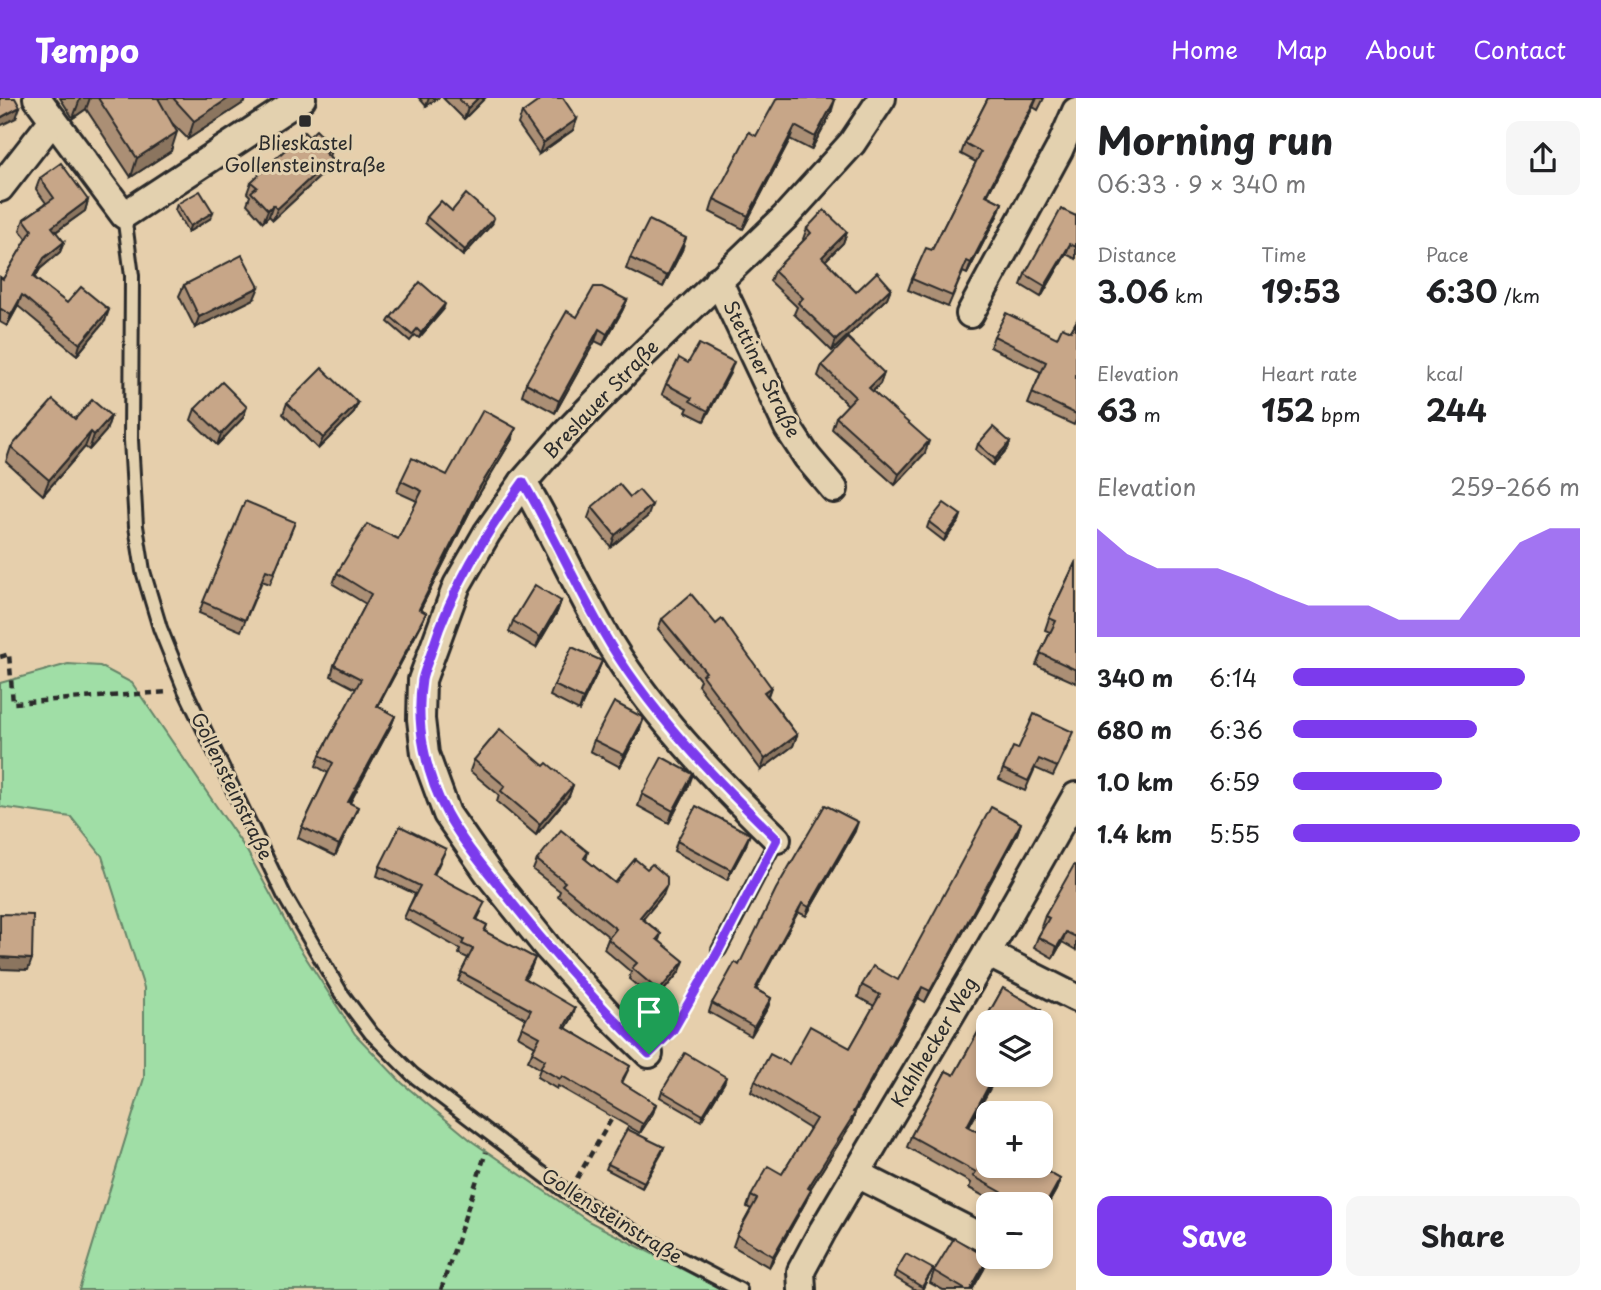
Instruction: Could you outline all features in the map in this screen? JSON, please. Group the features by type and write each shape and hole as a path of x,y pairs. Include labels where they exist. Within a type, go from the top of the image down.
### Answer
{"street":[{"path":"37,98 124,215 302,98"},
{"name":"Breslauer Straße","path":"649,1054 548,948 491,877 447,814 425,754 421,719 422,680 436,636 463,575 486,533 523,482 564,435 718,280 785,217 852,143 882,98"},
{"path":"970,314 1059,150 1076,111"},
{"path":"0,188 53,120"},
{"name":"Stettiner Straße","path":"718,280 788,428 807,457 834,489"},
{"path":"523,482 603,633 636,683 718,778 777,839"},
{"name":"Kahlhecker Weg","path":"802,1290 801,1271 823,1230 987,953 1076,796"},
{"path":"987,953 1076,998"},
{"path":"857,1174 976,1234"}],"lane":[{"name":"Gollensteinstraße","path":"124,215 131,276 131,440 136,526 143,571 156,617 185,690 284,895 341,993 371,1032 413,1075 568,1194 677,1258 740,1290"},
{"path":"719,950 777,839"}],"path":[{"path":"0,657 9,654 13,703 185,690"},
{"path":"649,1054 673,1030 719,950"},
{"path":"568,1194 615,1112"},
{"path":"442,1290 492,1135"}],"green space":[{"path":"68,664 100,666 132,683 247,851 299,947 355,1034 402,1083 473,1142 588,1221 723,1290 79,1290 144,1078 144,988 102,856 71,817 0,807 0,683"}],"building":[{"path":"0,98 15,98 20,107 0,118"},
{"path":"98,98 158,98 177,132 137,158"},
{"path":"173,98 229,98 194,121"},
{"path":"458,98 478,98 468,108"},
{"path":"543,98 563,98 577,119 543,143 522,113"},
{"path":"777,98 835,100 815,137 795,126 748,216 714,199 749,132 756,136"},
{"path":"988,98 1036,98 986,195 1002,203 971,263 967,261 952,296 912,279 926,248 932,250 981,152 965,143"},
{"path":"316,130 332,147 326,154 331,159 277,209 273,205 268,210 251,192 257,187 251,182 304,132 309,137"},
{"path":"61,163 88,200 52,227 64,242 44,258 33,277 67,303 81,287 109,310 80,344 22,295 11,315 1,309 0,311 0,277 3,279 32,230 24,219 54,198 40,178"},
{"path":"200,191 213,212 190,226 177,204"},
{"path":"466,194 494,218 465,250 427,217 441,201 452,211"},
{"path":"1061,209 1076,216 1076,247 1070,244 1045,286 1025,274"},
{"path":"824,210 847,232 822,257 856,292 877,272 891,288 836,340 798,303 803,298 774,271 811,233 807,228"},
{"path":"649,220 686,238 667,276 630,258"},
{"path":"242,255 259,287 199,317 184,285"},
{"path":"420,282 445,304 421,333 417,329 412,335 391,317"},
{"path":"594,287 602,287 627,300 607,334 599,329 559,401 526,383 567,311 577,317"},
{"path":"1006,313 1057,338 1062,327 1071,331 1076,322 1076,414 1032,393 1046,362 994,336"},
{"path":"848,338 884,373 869,388 929,441 899,474 836,417 855,397 822,365"},
{"path":"699,344 734,362 708,411 690,401 692,398 666,384 679,358 688,363"},
{"path":"322,368 358,403 323,438 287,403"},
{"path":"222,382 247,407 221,434 195,409"},
{"path":"53,400 75,419 92,400 111,416 94,435 91,432 49,480 11,447"},
{"path":"483,410 516,428 478,490 419,609 426,613 377,706 395,716 348,802 358,807 339,845 302,827 333,763 320,755 361,679 334,665 371,594 337,573 367,524 398,539 422,491 401,481 412,458 447,475"},
{"path":"993,427 1010,442 995,459 978,444"},
{"path":"619,484 630,497 639,490 652,505 615,535 592,507"},
{"path":"245,501 295,522 274,573 266,570 245,620 203,602"},
{"path":"944,503 961,515 946,535 929,522"},
{"path":"1076,561 1076,670 1040,653 1056,621 1049,618"},
{"path":"535,585 561,601 540,637 513,621"},
{"path":"691,594 716,624 722,619 771,687 764,692 797,735 765,759 702,675 706,672 662,619"},
{"path":"572,647 602,661 583,699 554,685"},
{"path":"614,702 644,718 624,755 594,740"},
{"path":"1034,714 1073,732 1057,767 1039,759 1028,781 1003,769 1013,747 1018,749"},
{"path":"500,729 544,766 547,763 573,785 540,824 501,791 505,786 474,760"},
{"path":"662,757 693,774 673,811 642,794"},
{"path":"825,805 858,822 809,907 802,903 755,989 771,998 754,1027 712,1003 735,962 739,965 776,889"},
{"path":"696,806 750,834 731,870 677,841"},
{"path":"991,807 1021,823 930,991 922,987 853,1112 855,1113 808,1188 811,1190 773,1256 737,1235 757,1199 751,1196 768,1166 782,1174 816,1119 755,1081 770,1054 789,1064 810,1026 850,1048 880,995 862,985 873,966 898,980"},
{"path":"400,826 446,849 433,874 485,902 476,919 487,925 484,931 535,958 524,978 575,1008 564,1027 630,1066 621,1082 656,1104 643,1124 562,1076 560,1079 540,1068 545,1060 532,1052 540,1037 522,1027 531,1010 461,972 473,949 462,944 464,940 408,909 420,886 380,866"},
{"path":"561,830 588,852 584,858 615,883 635,859 647,869 652,864 667,877 667,885 640,917 661,934 657,939 684,961 659,991 632,968 637,963 608,939 616,929 562,885 565,882 537,860"},
{"path":"1074,865 1076,937 1066,932 1057,947 1038,937 1049,918 1045,916"},
{"path":"0,914 33,915 32,959 0,957"},
{"path":"1003,988 1041,1010 991,1010"},
{"path":"976,1036 976,1087 988,1087 980,1101 976,1101 976,1109 967,1126 976,1131 976,1172 911,1136 946,1071 954,1075"},
{"path":"685,1053 726,1077 703,1115 662,1091"},
{"path":"627,1129 664,1147 644,1182 608,1164"},
{"path":"1053,1175 1060,1179 1053,1192 1002,1192 977,1178 1053,1178"},
{"path":"954,1238 976,1251 976,1269 982,1269 970,1290 934,1271"},
{"path":"906,1254 933,1269 922,1287 896,1271"}],"place":[{"name":"Blieskastel Gollensteinstraße","path":"305,121"}],"route":[{"path":"523,482 603,633 636,683 673,729 777,839 719,950 673,1030 649,1054 548,948 491,877 447,814 425,754 421,719 422,680 436,636 457,585 486,533 523,482"}]}
